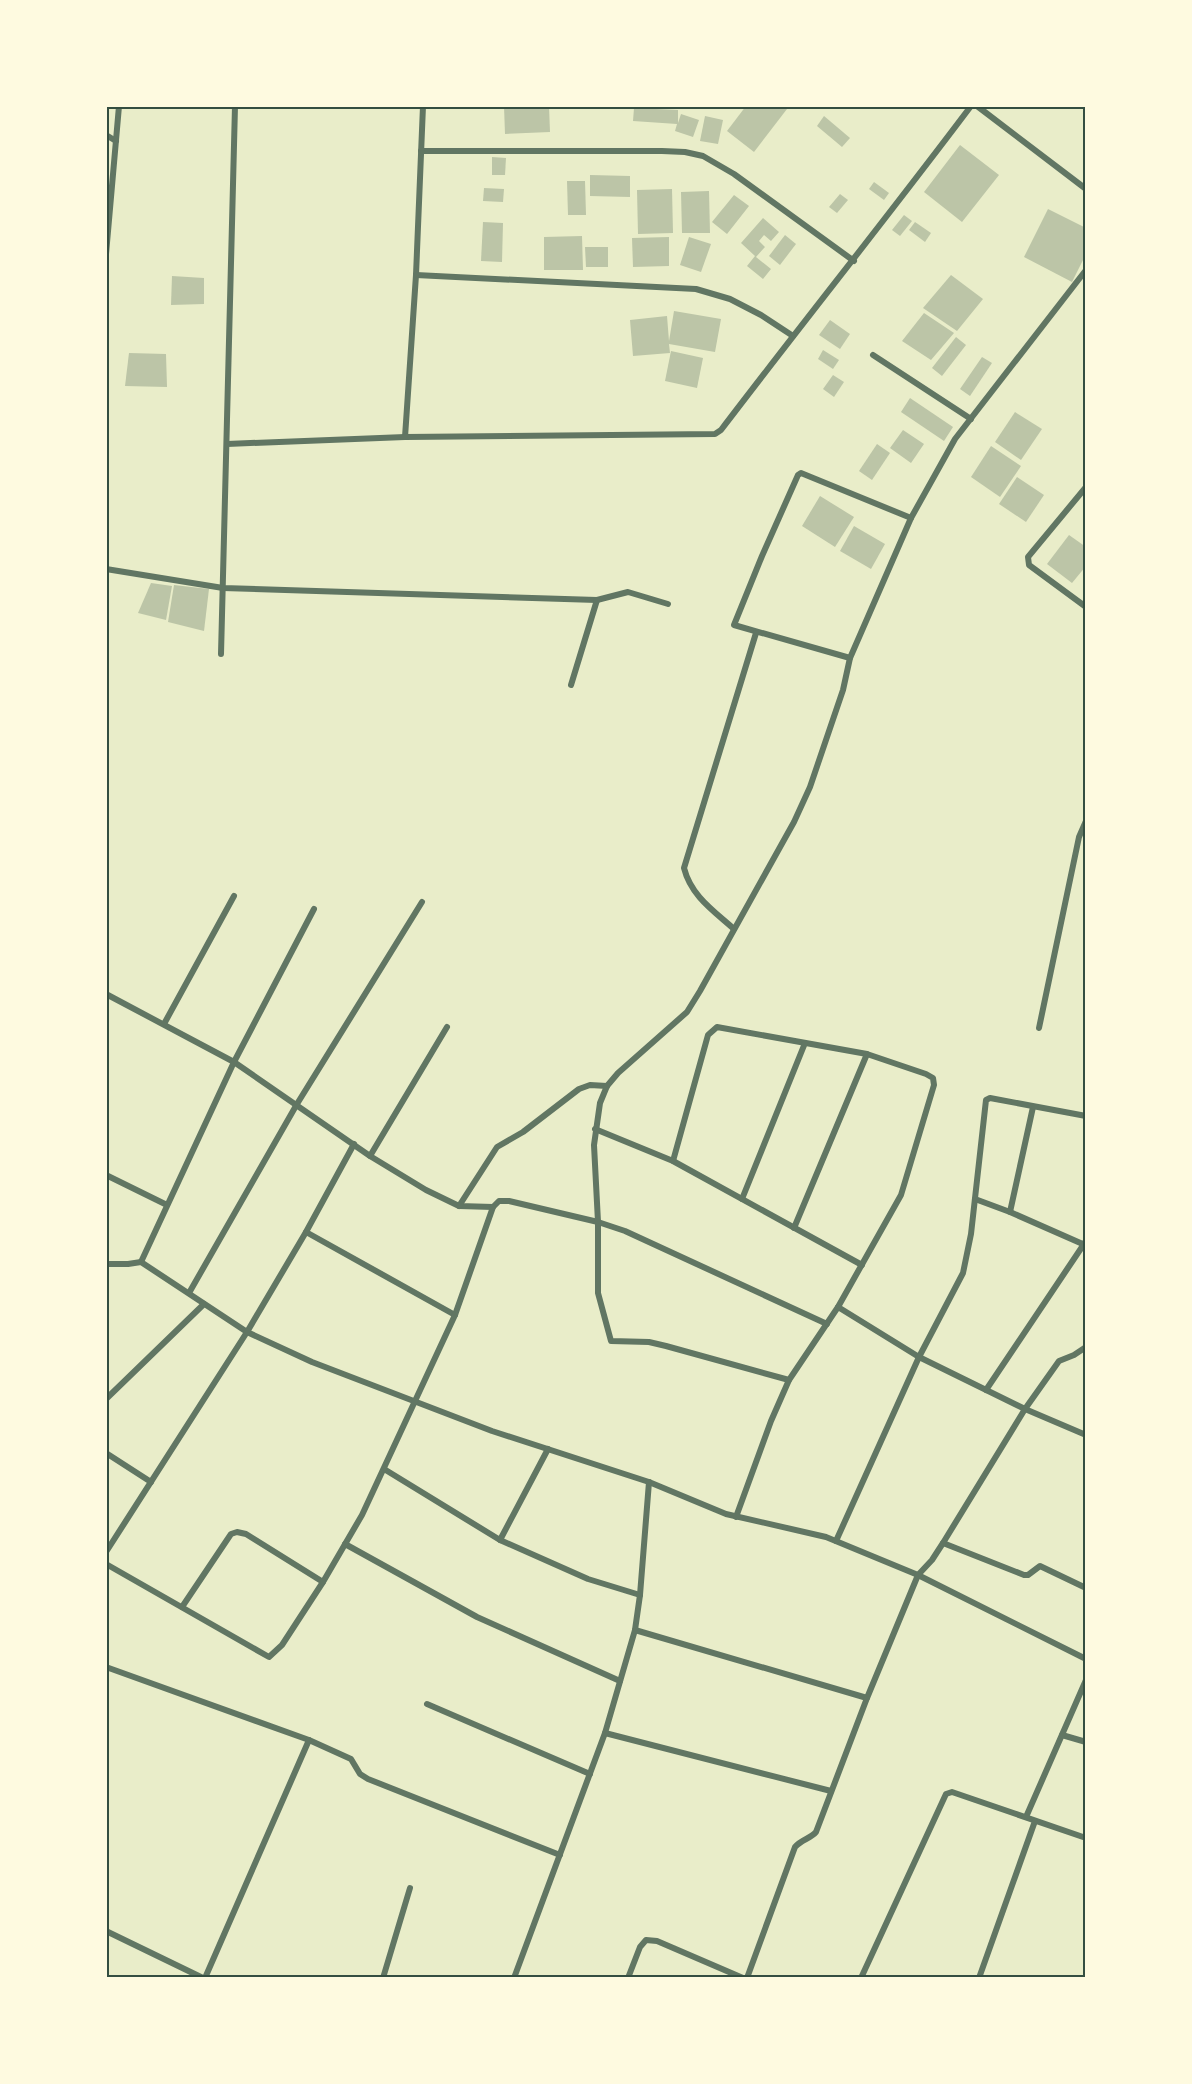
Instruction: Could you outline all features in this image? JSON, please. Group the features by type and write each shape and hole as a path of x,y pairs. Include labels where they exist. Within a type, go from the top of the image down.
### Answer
{"street":[{"path":"106,254 118,106"},
{"path":"221,654 235,106"},
{"path":"405,437 416,275 423,106"},
{"path":"226,444 405,437 715,434 721,430 854,261 971,106"},
{"path":"977,106 1086,189"},
{"path":"106,135 116,141"},
{"path":"421,150 662,151 704,156 734,174 854,261"},
{"path":"789,1380 649,1342 611,1341 598,1293 595,1129 600,1102 607,1086 687,1012 700,992 794,822 810,787 843,690 850,658 911,518 955,439 1086,270"},
{"path":"416,275 696,289 730,298 793,336"},
{"path":"873,355 971,419"},
{"path":"850,658 736,627 734,623 762,556 799,474 911,518"},
{"path":"1086,487 1028,556 1027,561 1029,565 1086,607"},
{"path":"106,569 223,588 597,600 628,592 668,604"},
{"path":"571,685 597,600"},
{"path":"734,929 695,894 687,880 684,868 756,633"},
{"path":"1040,1028 1086,821"},
{"path":"164,1024 234,896"},
{"path":"189,1293 297,1104 422,902"},
{"path":"141,1262 234,1062 314,909"},
{"path":"106,994 234,1062 370,1156 426,1190 459,1206 493,1207"},
{"path":"370,1156 447,1027"},
{"path":"673,1161 708,1035 717,1027 867,1054 933,1078 934,1084 901,1196 838,1307 789,1380 771,1421 736,1517"},
{"path":"742,1199 805,1043"},
{"path":"794,1228 867,1054"},
{"path":"459,1206 497,1146 523,1132 579,1089 590,1084 607,1086"},
{"path":"836,1541 919,1357 963,1273 971,1234 986,1100 990,1098 1086,1116"},
{"path":"1010,1212 1033,1107"},
{"path":"595,1129 673,1161 862,1265"},
{"path":"106,1552 247,1332 306,1232 354,1144"},
{"path":"106,1175 167,1205"},
{"path":"975,1199 1085,1244 986,1390"},
{"path":"106,1564 269,1657 282,1645 323,1582 362,1515 455,1315 493,1207 499,1201 509,1201 598,1222 626,1231 827,1324"},
{"path":"306,1232 455,1315"},
{"path":"106,1264 141,1262 247,1332 312,1362 492,1431 649,1482 736,1517 794,1529 836,1541 918,1575 1086,1659"},
{"path":"106,1398 204,1304"},
{"path":"838,1307 919,1357 1026,1409 1086,1435"},
{"path":"747,1977 795,1847 801,1840 811,1838 816,1832 867,1698 918,1575 944,1543 1026,1409 1059,1361 1086,1347"},
{"path":"500,1540 548,1449"},
{"path":"106,1453 151,1482"},
{"path":"384,1469 500,1540 588,1579 640,1595"},
{"path":"514,1977 605,1733 635,1630 649,1482"},
{"path":"182,1607 231,1534 237,1532 246,1534 323,1582"},
{"path":"944,1543 1024,1575 1028,1575 1040,1566 1086,1588"},
{"path":"345,1544 477,1617 621,1681"},
{"path":"635,1630 867,1698"},
{"path":"106,1667 309,1740 351,1759 360,1774 368,1779 560,1855"},
{"path":"1026,1817 1086,1680"},
{"path":"427,1704 590,1774"},
{"path":"605,1733 831,1791"},
{"path":"1062,1734 1086,1742"},
{"path":"106,1931 204,1977 309,1740"},
{"path":"861,1977 946,1794 952,1792 1086,1838"},
{"path":"979,1977 1035,1821"},
{"path":"383,1977 410,1888"},
{"path":"628,1977 640,1947 646,1940 657,1941 743,1977"}],"building":[{"path":"504,106 549,106 550,132 505,134"},
{"path":"746,106 784,106 787,109 754,152 727,131"},
{"path":"634,108 678,110 678,123 681,114 699,120 693,137 675,131 677,124 633,121"},
{"path":"705,116 723,120 718,144 700,141"},
{"path":"824,116 850,138 842,147 817,126"},
{"path":"960,145 999,175 962,222 924,192"},
{"path":"492,157 506,158 505,175 492,175"},
{"path":"590,175 630,176 630,197 590,196"},
{"path":"567,181 585,181 586,215 568,215"},
{"path":"874,182 889,193 884,200 869,189"},
{"path":"484,188 504,189 503,202 483,201"},
{"path":"672,189 673,233 638,234 637,190"},
{"path":"709,191 710,233 682,233 681,192"},
{"path":"840,194 848,200 837,213 829,207"},
{"path":"734,195 749,206 727,234 712,222"},
{"path":"1048,209 1086,228 1086,254 1072,282 1024,257"},
{"path":"904,215 912,221 900,236 892,230"},
{"path":"763,218 779,232 771,241 764,235 759,241 765,247 756,257 771,269 763,279 747,266 755,256 741,243"},
{"path":"483,222 503,223 502,262 481,261"},
{"path":"915,222 931,233 925,242 909,230"},
{"path":"785,235 796,244 780,265 769,256"},
{"path":"582,236 583,270 544,270 544,237"},
{"path":"669,237 669,266 633,267 632,238"},
{"path":"689,237 711,244 701,272 680,265"},
{"path":"585,247 608,247 608,267 586,267"},
{"path":"951,275 983,299 957,331 923,308"},
{"path":"172,276 204,278 204,304 171,305"},
{"path":"674,311 721,319 715,352 669,344 670,353 633,356 630,320 667,316 669,341"},
{"path":"924,313 954,333 931,360 902,341"},
{"path":"830,320 850,334 840,349 819,335"},
{"path":"956,337 966,345 942,376 932,368"},
{"path":"823,350 839,360 833,369 818,359"},
{"path":"671,351 703,358 697,388 665,381"},
{"path":"129,353 166,354 167,387 125,386"},
{"path":"982,357 992,363 970,396 960,389"},
{"path":"833,375 844,382 834,397 823,389"},
{"path":"910,398 953,427 944,441 901,412"},
{"path":"1015,412 1042,429 1021,460 995,442"},
{"path":"903,430 924,444 911,463 890,448"},
{"path":"877,444 890,453 872,480 859,471"},
{"path":"991,446 1021,466 1000,497 971,477"},
{"path":"1017,477 1044,495 1026,522 999,504"},
{"path":"820,496 854,517 835,547 802,526"},
{"path":"854,526 885,544 871,569 840,551"},
{"path":"1069,535 1086,547 1086,566 1072,583 1047,564"},
{"path":"151,583 172,586 166,620 138,613"},
{"path":"174,585 209,589 204,631 168,622"}]}
